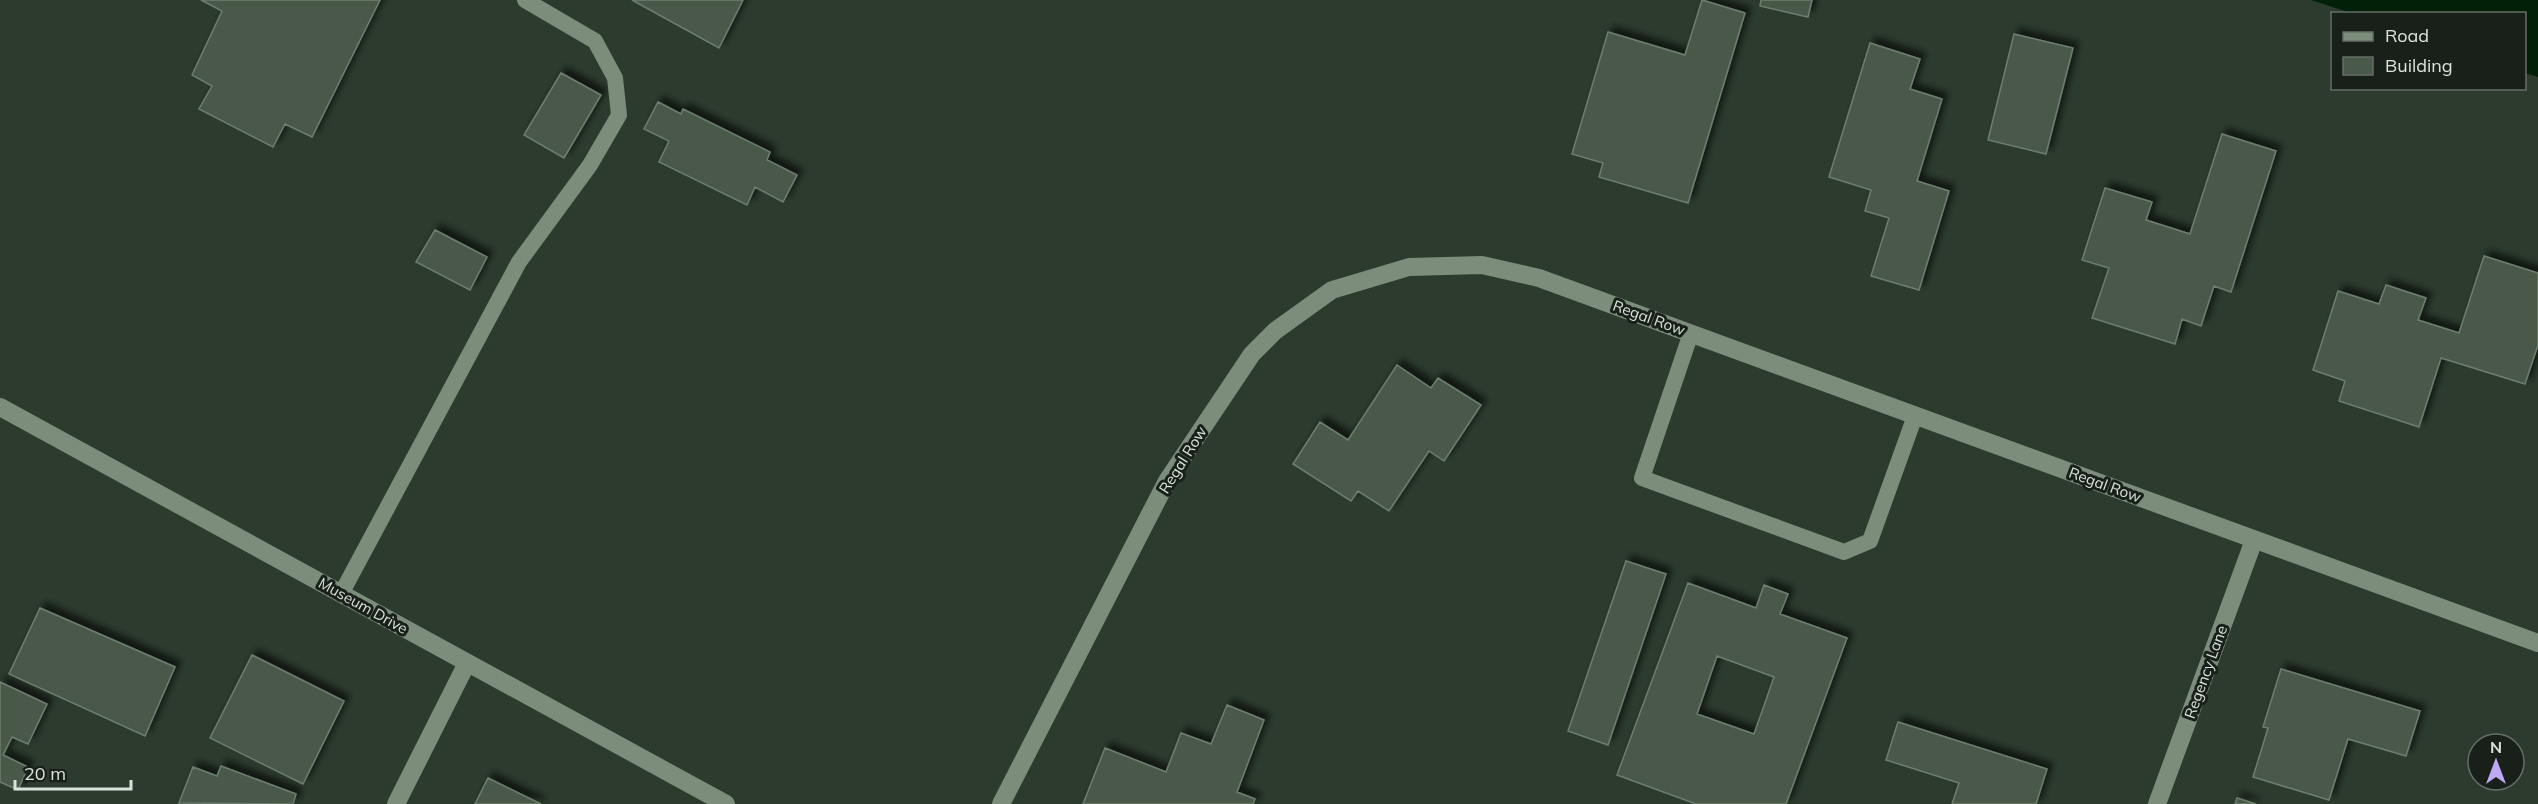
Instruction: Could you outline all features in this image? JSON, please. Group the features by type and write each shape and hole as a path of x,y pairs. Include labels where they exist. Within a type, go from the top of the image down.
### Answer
{"street":[{"name":"Regal Row","path":"1001,804 1167,482 1252,354 1275,331 1332,291 1408,267 1482,265 1539,278 2538,643"},
{"name":"Museum Drive","path":"0,407 726,804"},
{"name":"Regency Lane","path":"2157,804 2254,540"},
{"path":"396,804 467,663"}],"lane":[{"path":"341,594 519,262 590,165 619,116 615,78 595,41 525,0"},
{"path":"1691,333 1642,478 1844,552 1870,541 1916,416"}],"shaded area":[{"path":"2311,0 2538,0 2538,77 2526,73 2526,12 2348,12"}],"building":[{"path":"201,0 380,0 312,137 285,124 273,147 199,109 212,86 192,75 222,11"},
{"path":"632,0 743,0 719,48"},
{"path":"1702,0 1745,13 1688,203 1599,177 1603,163 1572,154 1608,32 1685,55"},
{"path":"1761,0 1812,0 1808,17 1760,6"},
{"path":"2014,34 2073,48 2046,154 1988,140"},
{"path":"1870,43 1920,59 1910,89 1942,99 1917,181 1949,191 1919,290 1871,276 1889,218 1865,211 1871,190 1829,177"},
{"path":"561,73 601,95 564,158 524,135"},
{"path":"658,102 681,114 683,109 770,152 767,160 797,175 783,202 755,187 747,205 659,162 669,141 644,129"},
{"path":"2222,134 2276,151 2231,292 2214,286 2201,326 2182,319 2175,344 2092,318 2109,268 2082,260 2105,188 2152,202 2146,220 2190,234"},
{"path":"435,230 487,257 470,290 416,262"},
{"path":"2484,256 2538,273 2538,345 2525,384 2441,358 2419,427 2339,401 2345,381 2313,370 2338,291 2379,304 2386,285 2426,298 2418,320 2459,333"},
{"path":"1397,365 1431,388 1438,378 1481,405 1444,461 1429,451 1389,511 1358,491 1351,501 1293,464 1320,422 1348,440"},
{"path":"1626,561 1666,574 1608,745 1568,731"},
{"path":"1688,583 1756,608 1764,585 1788,594 1780,614 1847,638 1786,804 1696,804 1617,775","holes":["1717,656 1774,677 1754,734 1697,714"]},
{"path":"40,608 175,667 145,736 9,674"},
{"path":"252,655 344,701 303,784 210,738"},
{"path":"2281,669 2420,711 2406,756 2348,739 2329,800 2253,777 2268,728 2263,727"},
{"path":"0,682 47,704 28,744 12,737 3,755 28,767 18,790 0,782"},
{"path":"1227,705 1264,720 1237,792 1255,799 1253,804 1083,804 1105,748 1166,772 1181,733 1211,744"},
{"path":"1898,722 2047,769 2036,804 1952,804 1959,783 1886,760"},
{"path":"221,766 296,794 293,804 179,803 193,767 217,776"},
{"path":"488,778 541,804 475,804"},
{"path":"2237,798 2256,804 2235,804"}]}
